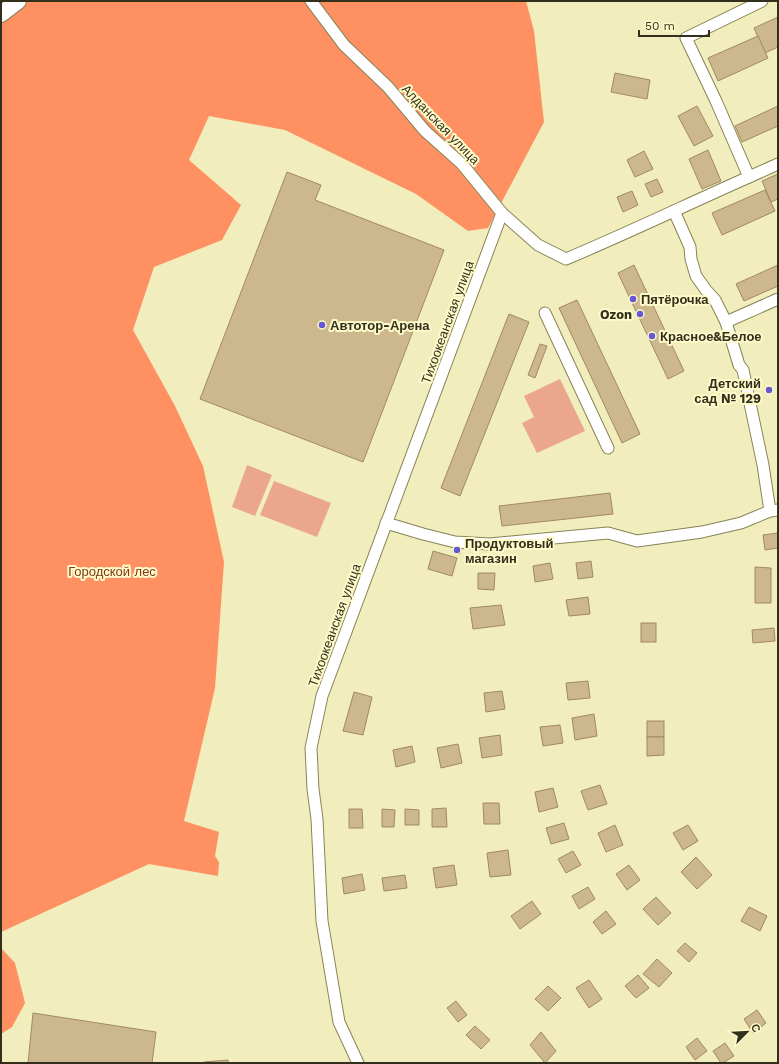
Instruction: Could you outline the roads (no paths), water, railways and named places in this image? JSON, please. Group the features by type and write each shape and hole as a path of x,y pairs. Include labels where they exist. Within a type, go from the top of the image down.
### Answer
{"main road":[{"path":"1,14 18,1"}],"street":[{"name":"Алданская улица","path":"311,1 344,45 388,87 425,130 462,164 502,213 538,245 566,259 640,228 674,211"},
{"path":"749,177 686,38 762,1"},
{"path":"386,523 455,542 490,544 608,533 637,541 702,532 741,523 774,511 743,370 739,365 726,322 715,300 696,276 690,259 690,247 674,211 778,164"},
{"name":"Тихоокеанская улица","path":"358,1063 339,1022 322,921 317,819 313,789 311,748 322,696 502,213"},
{"path":"726,322 778,299"},
{"path":"545,314 608,448"}],"place":[{"name":"Пятёрочка","path":"633,299"},
{"name":"Ozon","path":"640,314"},
{"name":"Автотор-Арена","path":"322,325"},
{"name":"Красное&Белое","path":"652,336"},
{"name":"Детский сад № 129","path":"769,390"},
{"name":"Продуктовый магазин","path":"457,550"}],"park label":[{"name":"Городской лес","path":"112,571"}]}
